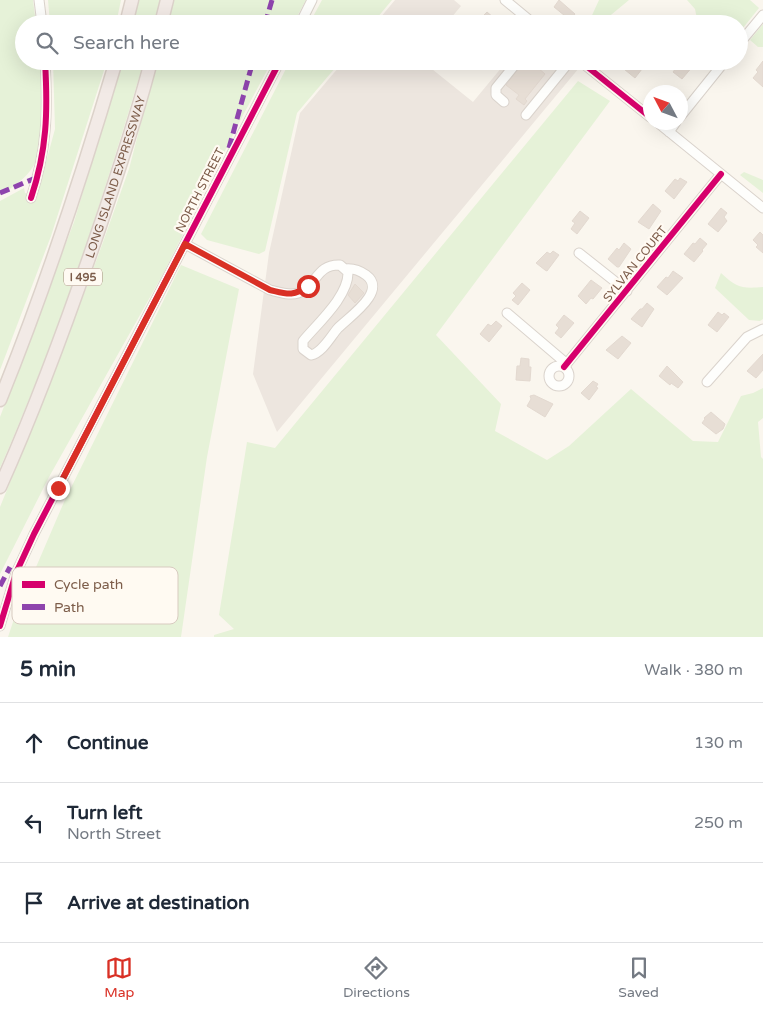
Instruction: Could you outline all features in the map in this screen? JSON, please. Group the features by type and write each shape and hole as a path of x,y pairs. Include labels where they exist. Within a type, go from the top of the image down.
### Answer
{"highway":[{"path":"128,15 132,0"},
{"path":"163,15 167,0"},
{"name":"I 495","path":"0,400 56,253 88,156 113,70"},
{"name":"LONG ISLAND EXPRESSWAY","path":"0,487 50,365 87,264 120,166 148,70"}],"street":[{"path":"39,0 41,15"},
{"path":"304,15 312,0"},
{"path":"505,0 523,15"},
{"path":"748,33 763,15"},
{"path":"30,198 38,177 44,148 45,70"},
{"name":"NORTH STREET","path":"19,567 34,534 275,70"},
{"path":"504,102 496,95 496,88 511,70"},
{"path":"526,115 563,70"},
{"path":"591,70 643,111"},
{"path":"688,107 718,70"},
{"path":"668,132 763,208"},
{"name":"SYLVAN COURT","path":"507,313 566,365 721,174"},
{"path":"185,244 270,290 286,294 298,294 326,267 331,265 340,265 344,269 348,272 348,280 343,292 303,341 303,349 311,355 318,352 337,330 363,306 371,294 372,279 361,271 352,268 344,269"},
{"path":"579,253 627,291"},
{"path":"708,382 747,337 763,329"},
{"name":"NORTH STREET","path":"0,626 12,586"}],"shaded area":[{"path":"395,0 454,0 461,6 454,15 382,15"},
{"path":"336,70 433,70 473,102 500,70 577,70 277,432 253,374 269,253 300,113"}],"green space":[{"path":"0,0 33,0 35,15 15,15 15,70 41,70 42,107 40,146 31,170 23,179 0,195"},
{"path":"48,0 121,0 118,15 49,15"},
{"path":"138,0 161,0 157,15 134,15"},
{"path":"173,0 306,0 298,15 169,15"},
{"path":"322,0 392,0 380,15 314,15"},
{"path":"599,0 629,0 611,15 592,15"},
{"path":"687,0 750,0 759,8 748,22 748,15 696,15 695,9"},
{"path":"763,24 763,47 758,47 750,40"},
{"path":"53,70 104,70 51,236 0,370 0,201 24,188 25,193 37,195 55,129"},
{"path":"119,70 141,70 60,318 0,468 0,417 74,222"},
{"path":"155,70 267,70 163,274 49,477 0,574 0,507 54,374 129,169"},
{"path":"285,70 333,70 297,113 265,251 259,254 207,240 201,234"},
{"path":"578,81 610,101 436,335 501,404 495,431 547,460 569,446 631,389 693,441 718,442 741,396 763,388 763,418 758,422 761,457 763,459 763,637 214,637 214,635 234,629 219,615 247,442 275,448"},
{"path":"744,172 763,180 763,193 740,175"},
{"path":"181,265 239,289 207,457 181,637 8,637 12,624 178,624 178,567 36,567 64,502"},
{"path":"721,273 739,286 749,288 763,287 763,319 760,321 749,320 715,288"}],"building":[{"path":"559,0 575,14 564,15 554,7"},
{"path":"763,61 763,87 753,78"},
{"path":"517,70 540,70 545,74 525,99 527,101 524,105 516,99 519,95 506,85"},
{"path":"625,70 641,70 635,78"},
{"path":"674,70 690,70 682,79 673,72"},
{"path":"680,178 687,182 674,199 665,191 675,179 678,181"},
{"path":"653,204 661,211 649,229 638,222"},
{"path":"721,208 727,213 724,217 727,221 718,232 708,224"},
{"path":"580,211 589,218 577,234 571,229 575,223 572,221"},
{"path":"760,232 763,235 763,253 756,247 758,245 753,240"},
{"path":"700,238 707,244 694,262 684,254"},
{"path":"624,243 631,249 619,267 617,267 608,259"},
{"path":"553,251 559,255 547,271 536,263 547,252 550,254"},
{"path":"673,271 683,278 667,295 657,287"},
{"path":"591,280 602,288 586,304 578,296"},
{"path":"522,283 530,290 518,305 512,300 516,296 513,293"},
{"path":"355,284 364,293 355,303 348,295"},
{"path":"647,303 654,309 642,327 631,319"},
{"path":"718,312 722,315 724,313 729,317 717,332 708,325"},
{"path":"564,315 574,323 561,338 555,333 559,328 556,325"},
{"path":"496,321 502,326 489,342 480,334 488,324 491,326"},
{"path":"622,336 631,343 618,359 606,350"},
{"path":"763,354 763,370 756,378 747,371"},
{"path":"521,358 529,359 529,367 531,367 530,381 516,380 517,366 520,366"},
{"path":"667,366 683,382 678,388 671,383 670,385 659,376"},
{"path":"593,381 598,384 596,387 598,388 589,400 581,393"},
{"path":"534,395 553,404 545,417 527,406 531,399 530,396"},
{"path":"711,412 725,424 723,429 716,434 702,423 704,418"}],"marked path":[{"path":"268,15 272,0"},
{"path":"229,148 251,70"},
{"path":"0,193 38,177"},
{"path":"0,586 10,567"}],"cycle path":[{"path":"31,198 40,164 45,131 45,70"},
{"path":"19,567 34,534 275,70"},
{"path":"591,70 643,111"},
{"path":"564,367 721,174"},
{"path":"0,626 12,586"}],"route":[{"path":"58,488 185,244 270,290 286,294 298,294 308,286"}]}
